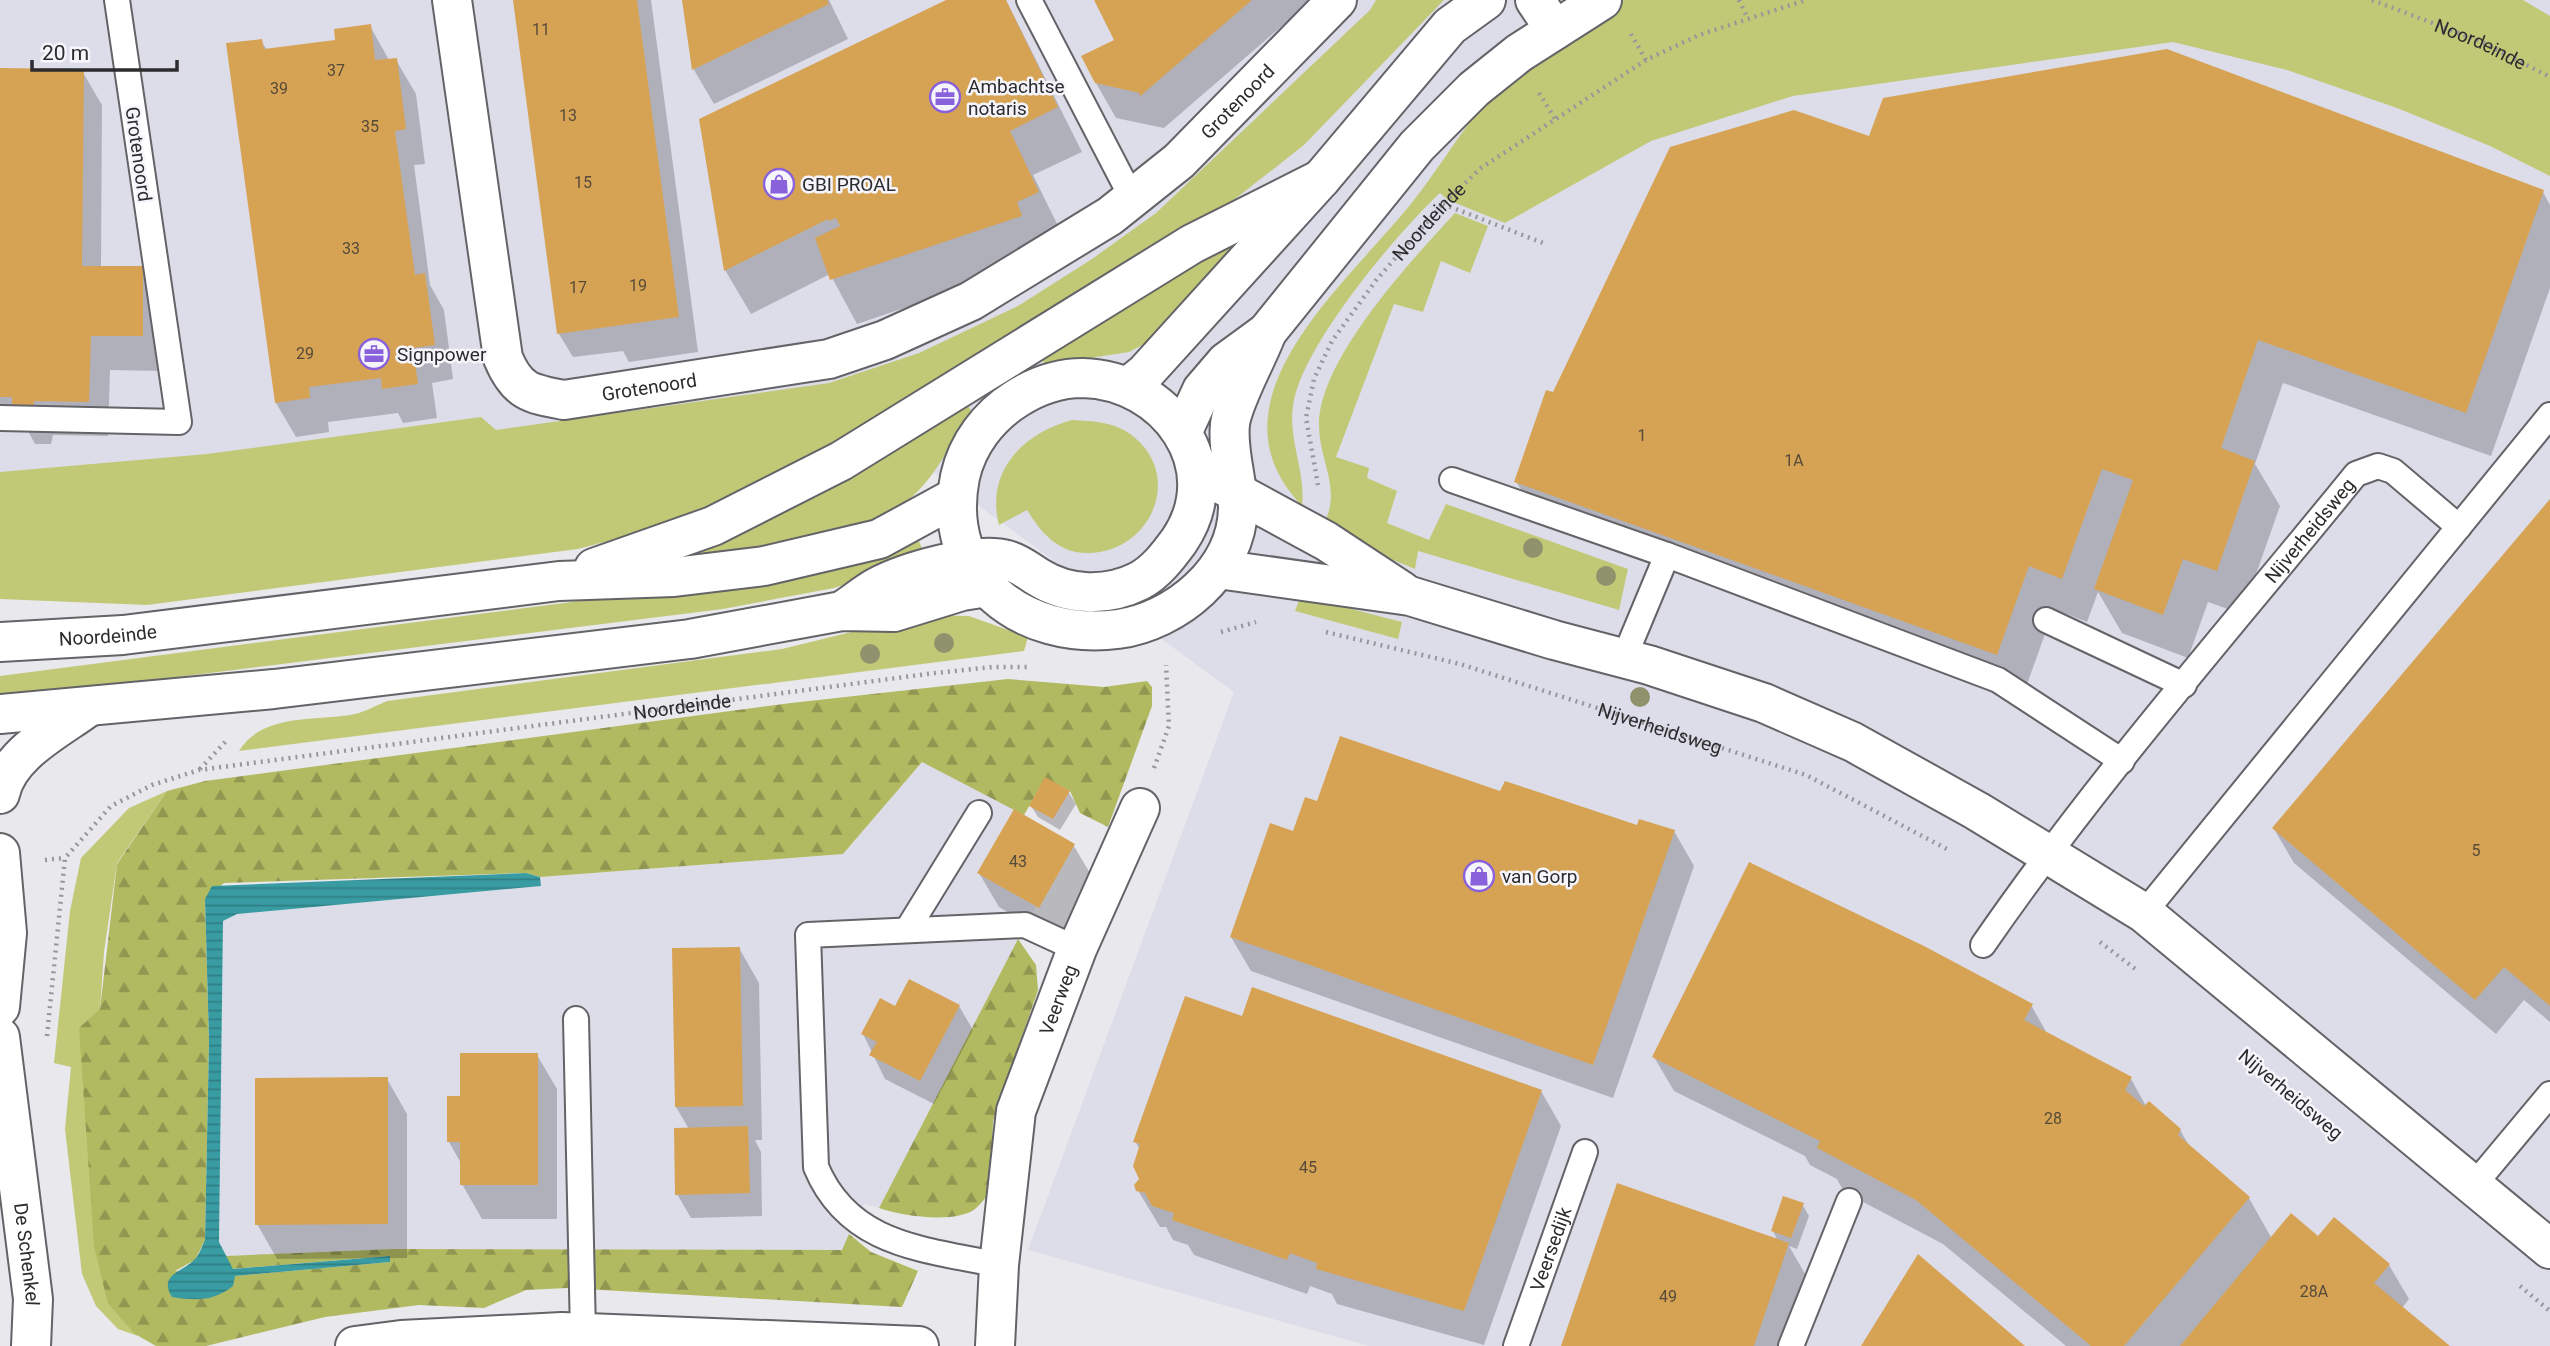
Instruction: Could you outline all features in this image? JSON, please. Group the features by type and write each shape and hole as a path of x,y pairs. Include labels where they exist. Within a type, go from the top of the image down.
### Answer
{"main road":[{"name":"Grotenoord","path":"452,0 503,358 510,376 530,394 564,400 829,359 885,340 971,301 1042,261 1132,198 1179,161 1337,0"},
{"path":"1129,386 1145,373 1321,178 1450,26 1486,0"},
{"path":"0,714 87,708 690,639 842,611 879,586 977,573 1007,560 1052,585 1082,593 1139,581 1161,565 1183,536 1195,509 1198,487 1196,472 1183,431 1164,410 1129,386 1099,379 1069,378 1032,388 1002,408 979,433 964,462 956,498 957,530 977,573 1014,610 1052,627 1086,632 1123,628 1155,619 1181,603 1218,569 1231,541 1238,511 1230,425 1234,405 1267,332 1417,146 1474,89 1519,53 1545,15 1602,0"},
{"path":"559,581 713,526 841,461 1192,244 1321,178"},
{"path":"1183,431 1202,390 1226,362 1267,332"},
{"path":"1196,472 1309,532 1410,596"},
{"name":"Noordeinde","path":"0,642 123,635 559,581 674,578 823,554 879,539 956,498"},
{"path":"1218,569 1410,596 1764,703 1853,742 2051,855 2144,914 2550,1249"},
{"path":"0,794 9,771 28,752 87,708"},
{"name":"Veerweg","path":"995,1346 999,1265 1016,1111 1077,949 1140,808"},
{"path":"0,853 7,933 0,1007"},
{"name":"De Schenkel","path":"0,1037 33,1299 31,1346"},
{"path":"355,1346 401,1340 583,1333 919,1346"}],"lane":[{"name":"Grotenoord","path":"0,418 179,422 117,0"},
{"path":"1029,0 1132,198"},
{"path":"2144,914 2550,415"},
{"name":"Nijverheidsweg","path":"1983,945 2022,889 2122,761 2356,474 2378,466 2393,471 2459,527"},
{"path":"1452,480 1667,555 1998,680 2122,761"},
{"path":"1624,659 1667,555"},
{"path":"2046,621 2185,685"},
{"path":"907,930 979,813"},
{"path":"999,1265 894,1242 855,1222 826,1191 816,1167 808,935 1025,925 1077,949"},
{"path":"576,1019 583,1333"},
{"path":"2473,1185 2550,1094"},
{"name":"Veersedijk","path":"1516,1346 1585,1152"},
{"path":"1791,1346 1849,1201"}],"path":[{"path":"1739,0 1747,18"},
{"name":"Noordeinde","path":"1309,532 1318,511 1318,480 1309,447 1306,418 1314,379 1332,341 1377,279 1443,204 1481,168 1646,60 1699,35 1806,0"},
{"name":"Noordeinde","path":"2372,0 2483,42 2550,77"},
{"path":"1443,204 1543,243"},
{"path":"1214,634 1280,615 1292,579"},
{"name":"Nijverheidsweg","path":"1314,628 1337,636 1460,664 1806,775 1950,851"},
{"path":"1154,667 1166,665 1175,659"},
{"path":"1140,808 1169,726 1166,665"},
{"name":"Noordeinde","path":"65,858 111,806 152,785 199,770 935,673 993,667 1042,667"},
{"path":"2091,935 2146,976"},
{"path":"2509,1277 2550,1311"}],"shaded area":[{"path":"0,0 2550,0 2550,1346 1369,1346 1028,1250 1234,692 824,393 276,458 0,475"},
{"path":"922,762 1014,809 977,873 1039,908 1035,907 1025,925 879,1208 864,1204 842,1250 394,1249 225,1256 219,1242 223,921 237,914 540,886 540,877 843,854"}],"green space":[{"path":"1376,0 1444,0 1304,145 1221,210 787,477 695,518 578,549 147,605 0,599 0,472 207,454 481,417 496,430 829,383 919,353 1018,306 1092,259 1156,213 1370,10"},
{"path":"1624,0 2523,0 2550,16 2550,176 2490,146 2397,108 2287,70 2173,42 1793,96 1651,141 1505,223 1448,200 1440,193 1400,235 1353,293 1313,354 1300,382 1292,419 1302,481 1302,506 1275,466 1267,425 1275,384 1295,344 1323,305 1414,200 1496,85 1544,48"},
{"path":"1455,213 1488,226 1470,273 1441,261 1423,312 1394,304 1336,457 1369,468 1367,478 1397,491 1387,523 1429,540 1446,504 1628,569 1619,610 1418,551 1415,569 1364,548 1324,523 1331,498 1319,425 1323,399 1334,371 1371,312"},
{"path":"1232,235 1241,248 1156,338 1129,352 1045,365 1040,355"},
{"path":"965,401 972,412 938,466 914,495 894,510 870,522 814,539 702,560 696,546"},
{"path":"1072,420 1104,423 1127,432 1149,453 1156,472 1158,490 1153,509 1144,526 1130,539 1112,549 1085,553 1062,547 1044,533 1027,510 999,525 996,505 998,487 1003,471 1012,457 1038,434"},
{"path":"916,535 926,557 834,588 723,609 0,699 0,676 703,585"},
{"path":"1301,596 1402,622 1398,639 1295,611"},
{"path":"921,615 969,616 1028,637 1024,651 239,751 249,739 274,725 355,714 387,701 782,649"},
{"path":"1008,679 1104,687 1147,681 1152,687 1152,706 1108,827 1080,813 1070,791 1045,778 1024,815 922,762 843,854 540,877 526,873 224,883 205,899 209,1041 205,1240 195,1260 175,1271 234,1276 390,1262 389,1256 232,1269 225,1256 394,1249 842,1250 849,1234 871,1252 918,1271 902,1307 567,1288 526,1290 484,1308 419,1305 325,1317 206,1346 156,1346 135,1334 108,1304 94,1246 79,1028 100,1009 117,864 167,791 205,781 791,703"},
{"path":"167,791 117,863 104,952 100,1009 108,1304 138,1336 118,1329 96,1306 82,1274 65,1129 71,1067 54,1063 70,911 81,858 129,808"},
{"path":"1018,939 1036,965 1038,990 993,1121 990,1193 975,1209 955,1216 914,1216 879,1208"}],"water":[{"path":"526,873 540,877 541,886 237,914 223,921 219,1242 233,1269 390,1256 390,1262 235,1276 233,1286 219,1295 197,1299 172,1297 168,1290 170,1279 196,1258 205,1240 209,1041 205,899 212,886"}],"building":[{"path":"513,0 637,0 679,317 557,334"},
{"path":"682,0 827,0 829,4 692,70"},
{"path":"946,0 1006,0 1058,107 1010,131 1039,192 1017,202 1022,216 830,280 815,238 840,226 836,218 829,221 828,219 724,271 699,119"},
{"path":"1094,0 1252,0 1139,97 1140,93 1095,83 1081,56 1114,40"},
{"path":"371,24 375,60 397,58 406,129 395,131 415,275 425,273 435,345 413,348 418,384 382,389 381,378 309,387 310,398 275,403 226,43 262,39 264,49 335,40 334,29"},
{"path":"2167,49 2544,190 2466,413 2258,340 2221,448 2255,461 2217,571 2183,559 2163,615 2094,589 2133,480 2102,469 2062,579 2029,566 1997,655 1514,482 1546,390 1553,392 1670,147 1794,110 1869,136 1883,98"},
{"path":"0,68 84,69 82,266 143,266 143,336 91,336 89,402 34,401 33,409 12,408 12,397 0,397"},
{"path":"2550,499 2550,1006 2504,967 2475,1000 2272,828"},
{"path":"1340,736 1500,791 1505,781 1637,825 1639,819 1675,830 1593,1065 1230,937 1270,823 1293,831 1305,797 1317,801"},
{"path":"1045,777 1070,791 1053,819 1029,806"},
{"path":"1014,809 1075,844 1039,908 977,873"},
{"path":"1749,862 1924,946 2033,1004 2024,1020 2132,1077 2125,1090 2144,1106 2149,1101 2181,1129 2178,1135 2250,1197 2124,1346 2091,1346 1916,1200 1817,1148 1820,1141 1652,1057"},
{"path":"740,947 743,1106 675,1107 672,948"},
{"path":"909,979 960,1005 920,1081 869,1055 877,1042 861,1034 880,998 895,1006"},
{"path":"1252,987 1542,1090 1464,1311 1316,1269 1317,1263 1290,1253 1287,1260 1172,1220 1174,1213 1152,1206 1145,1193 1136,1191 1134,1185 1139,1179 1133,1166 1140,1144 1133,1142 1185,996 1242,1016"},
{"path":"460,1053 538,1053 538,1185 460,1185 460,1142 447,1142 447,1096 460,1096"},
{"path":"388,1077 388,1224 255,1225 255,1078"},
{"path":"748,1126 750,1193 675,1195 674,1128"},
{"path":"1617,1183 1789,1243 1754,1346 1561,1346"},
{"path":"1783,1196 1804,1203 1791,1238 1771,1231"},
{"path":"2291,1213 2318,1236 2334,1217 2390,1264 2374,1283 2450,1346 2180,1346"},
{"path":"1918,1254 2025,1346 1861,1346"}],"place":[{"name":"Ambachtse notaris","path":"945,97"},
{"name":"GBI PROAL","path":"779,184"},
{"name":"Signpower","path":"374,354"},
{"name":"van Gorp","path":"1479,876"}]}
